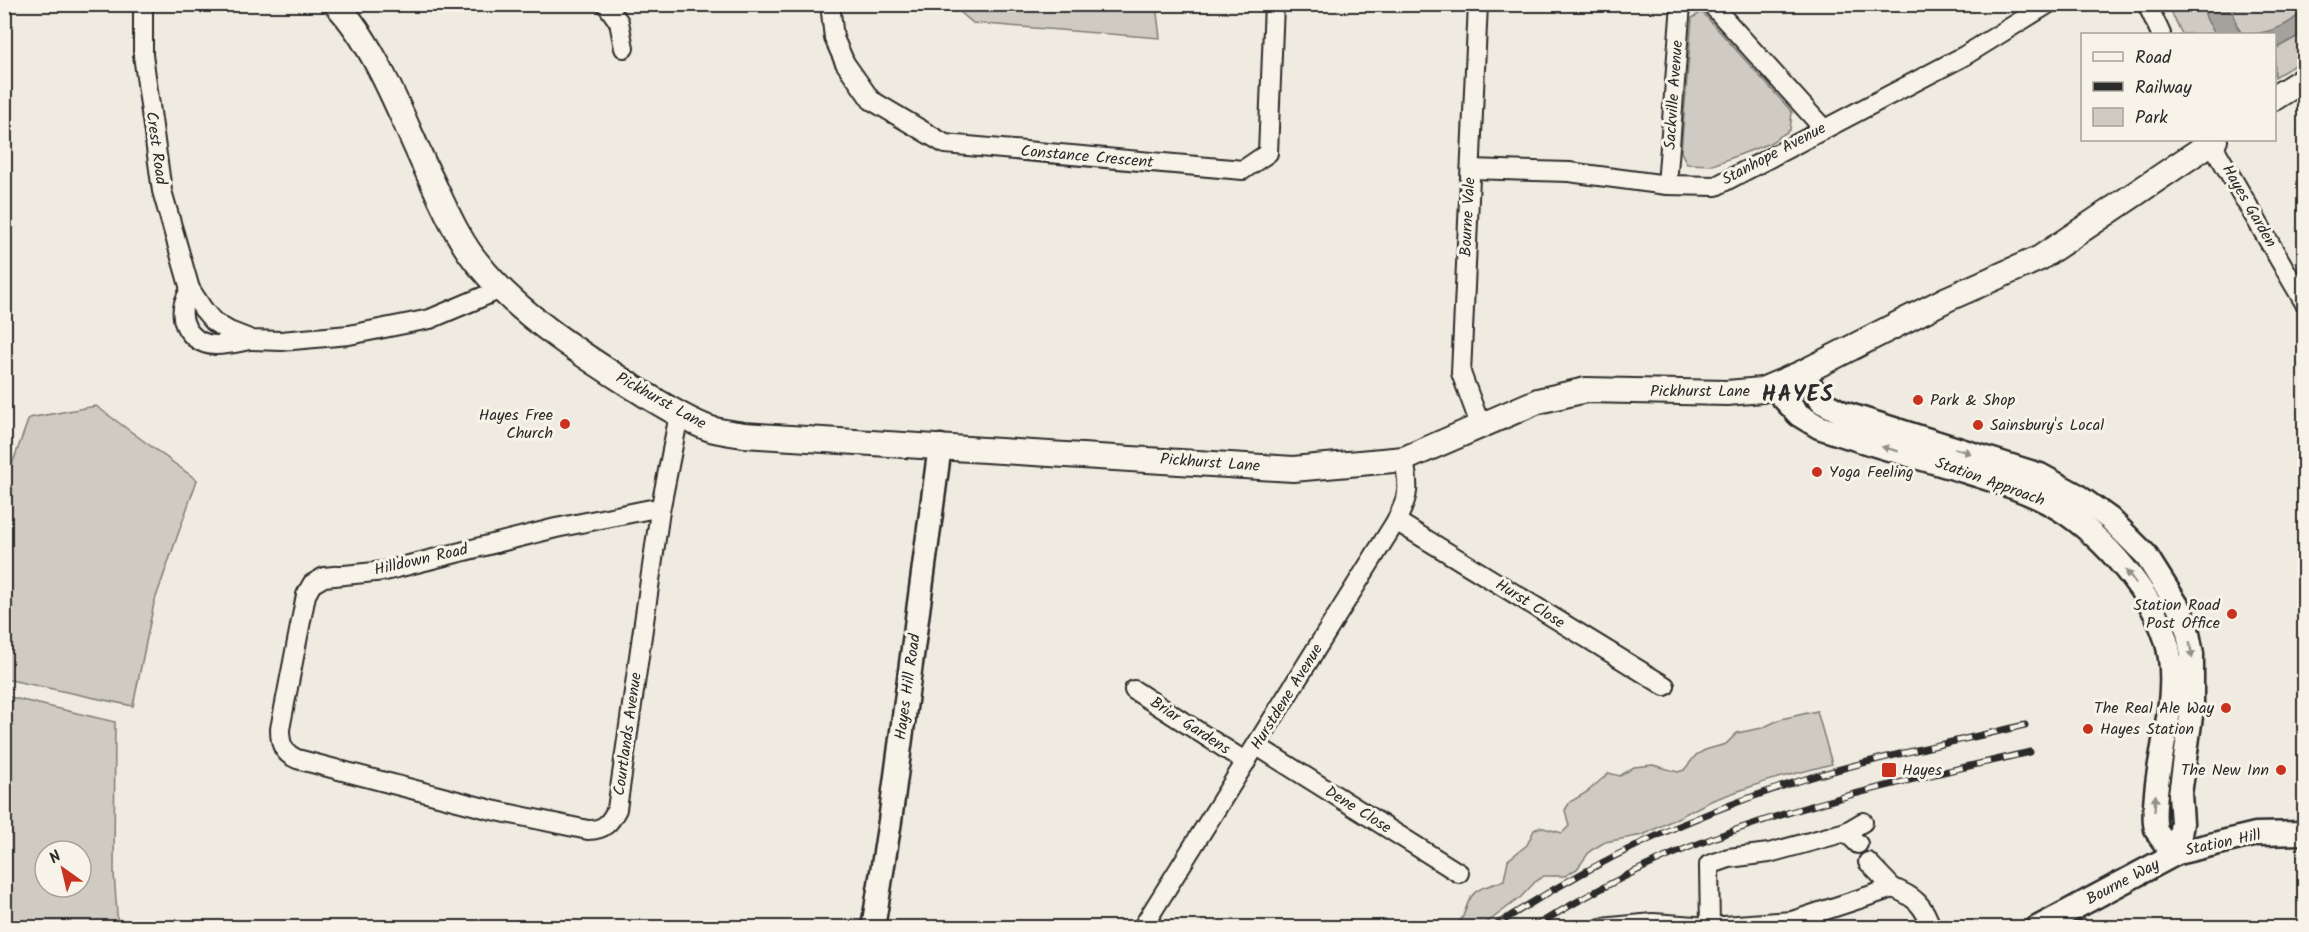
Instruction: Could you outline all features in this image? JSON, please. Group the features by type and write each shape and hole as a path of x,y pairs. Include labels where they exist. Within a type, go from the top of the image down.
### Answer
{"main road":[{"name":"Pickhurst Lane","path":"336,4 351,20 367,45 462,239 479,266 501,289 560,337 631,386 679,415 709,429 744,435 1293,469 1404,459 1538,401 1586,390 1750,392 1773,387 1802,374 1947,298 2052,252 2211,141"},
{"path":"2276,97 2304,79"}],"street":[{"name":"Crest Road","path":"143,4 143,55 162,191 190,289 214,322 229,331 252,339"},
{"path":"606,4 619,22 624,48"},
{"name":"Constance Crescent","path":"830,4 834,38 845,63 871,100 945,144 1243,170 1268,153 1275,4"},
{"name":"Bourne Vale","path":"1478,4 1461,373 1481,427"},
{"name":"Sackville Avenue","path":"1667,185 1681,4"},
{"path":"1711,4 1823,128"},
{"name":"Stanhope Avenue","path":"1471,169 1569,172 1667,185 1716,186 1823,128 1965,56 2049,4"},
{"path":"2147,4 2161,33"},
{"name":"Hayes Garden","path":"2213,141 2304,302"},
{"name":"Crest Road","path":"190,289 183,306 183,322 202,344 218,345 252,339 281,341 349,335 430,319 501,289"},
{"name":"Station Approach","path":"1802,374 1822,402 1844,414 2027,470 2058,484 2110,519 2145,554 2181,611 2192,654 2192,709 2180,794 2182,823 2177,853"},
{"name":"Station Approach","path":"1773,387 1799,415 1819,427 1997,481 2038,498 2081,525 2110,552 2143,594 2168,645 2171,671 2170,697 2157,775 2155,818 2162,839 2177,853"},
{"name":"Courtlands Avenue","path":"283,748 297,759 492,810 588,830 599,830 606,826 617,809 660,511 679,415"},
{"name":"Hayes Hill Road","path":"873,927 940,446"},
{"name":"Hurstdene Avenue","path":"1142,927 1396,521 1407,501 1408,481 1404,459"},
{"name":"Hilldown Road","path":"283,748 280,729 306,595 312,584 324,577 385,571 556,528 651,509 660,511"},
{"name":"Hurst Close","path":"1396,521 1665,686"},
{"name":"Briar Gardens","path":"1134,690 1246,762"},
{"name":"Dene Close","path":"1257,746 1458,873"},
{"path":"1710,927 1709,865 1729,858 1852,838 1863,822"},
{"name":"Station Hill","path":"2177,853 2241,836 2272,832 2304,833"},
{"name":"Bourne Way","path":"2037,927 2177,853"},
{"path":"1868,862 1893,888 1908,894 1922,905 1931,927"},
{"path":"1601,927 1653,923 1710,927 1792,921 1893,888"}],"green space":[{"path":"954,4 1156,5 1160,38 973,23 954,7"},
{"path":"2168,5 2304,5 2304,59 2276,76 2276,33 2182,33"},
{"path":"1702,12 1792,112 1790,130 1770,143 1713,165 1687,164 1681,152 1692,18"},
{"path":"96,406 197,480 154,603 133,706 5,679 5,484 29,418"},
{"path":"5,696 115,722 114,873 118,927 5,927"},
{"path":"1817,711 1832,764 1767,781 1713,800 1643,835 1605,842 1590,851 1577,869 1565,876 1544,876 1535,882 1521,897 1481,927 1451,927 1460,920 1474,893 1504,880 1508,860 1527,845 1534,830 1540,827 1562,833 1569,826 1565,810 1570,802 1587,792 1609,773 1620,776 1634,767 1653,765 1678,772 1684,770 1696,755 1726,744 1737,733 1762,728 1781,719"}],"shaded area":[{"path":"2202,5 2238,5 2233,12 2241,33 2214,33"},
{"path":"2304,9 2304,33 2276,48 2276,33 2260,33 2281,27"}],"railway":[{"path":"1492,928 1603,862 1679,826 1758,794 1883,758 2025,725"},
{"path":"1532,928 1629,874 1731,831 1858,793 2030,752"}],"place":[{"name":"Park & Shop","path":"1918,400"},
{"name":"Hayes Free Church","path":"565,424"},
{"name":"Sainsbury's Local","path":"1978,425"},
{"name":"Yoga Feeling","path":"1817,472"},
{"name":"Station Road Post Office","path":"2232,614"},
{"name":"The Real Ale Way","path":"2226,708"},
{"name":"Hayes Station","path":"2088,729"},
{"name":"Hayes","path":"1889,770"},
{"name":"The New Inn","path":"2281,770"}],"district":[{"name":"HAYES","path":"1798,395"}]}
